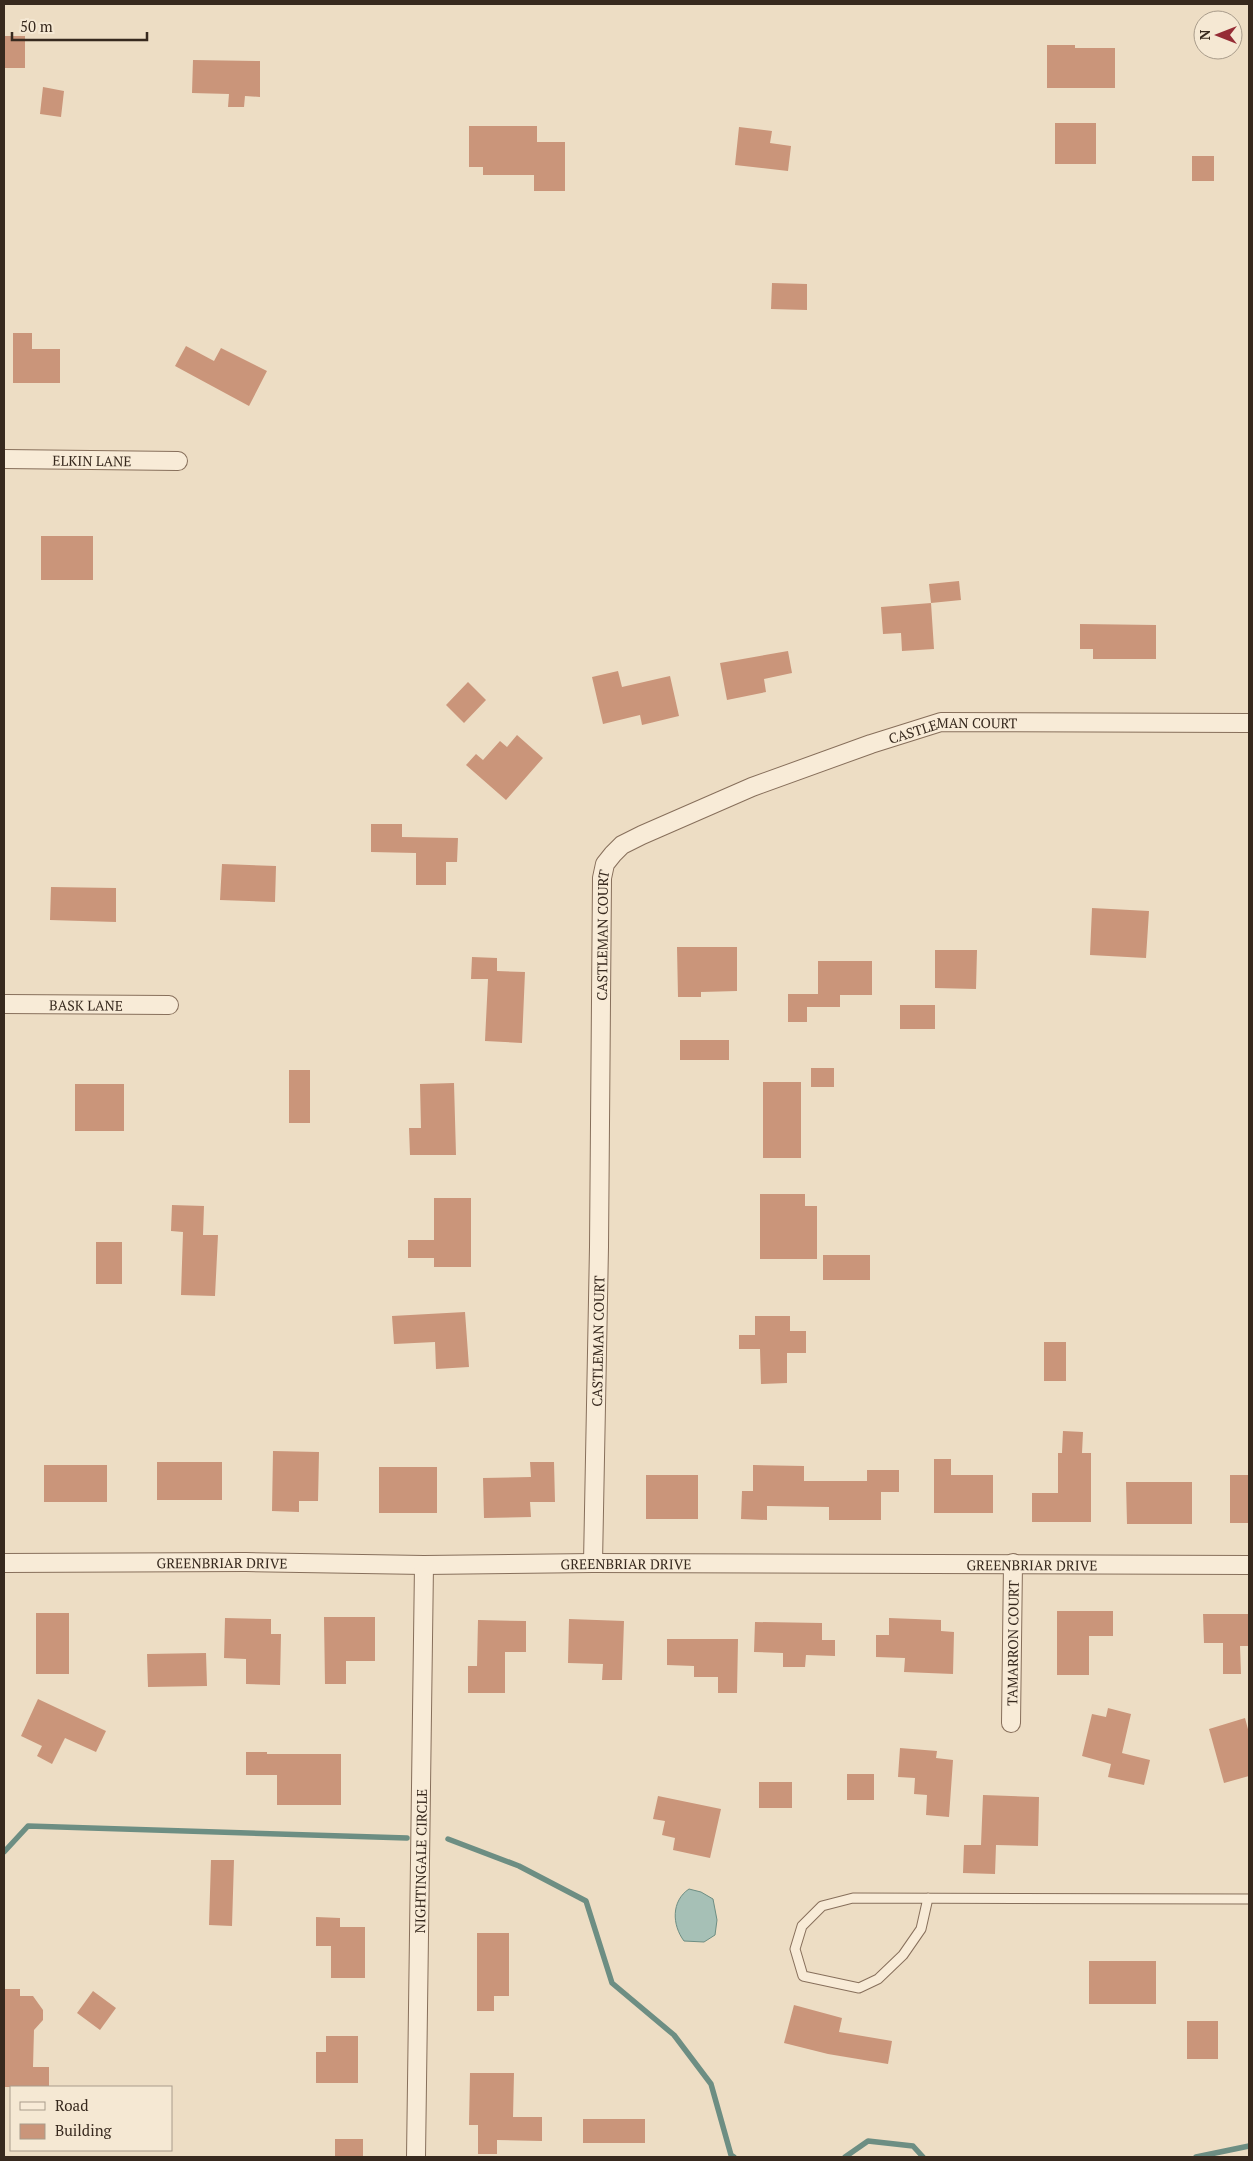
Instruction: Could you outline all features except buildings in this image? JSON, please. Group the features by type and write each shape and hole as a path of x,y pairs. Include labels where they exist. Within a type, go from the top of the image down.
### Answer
{"street":[{"name":"ELKIN LANE","path":"4,459 178,461"},
{"name":"CASTLEMAN COURT","path":"593,1563 599,1247 602,878 605,864 622,845 629,841 752,787 871,744 941,722 1249,723"},
{"name":"BASK LANE","path":"4,1004 169,1005"},
{"name":"GREENBRIAR DRIVE","path":"4,1563 246,1562 424,1565 1013,1563 1249,1565"},
{"name":"TAMARRON COURT","path":"1010,1723 1013,1563"},
{"name":"NIGHTINGALE CIRCLE","path":"416,2157 424,1565"}],"lane":[{"path":"928,1898 921,1930 903,1954 878,1979 859,1988 803,1976 795,1949 802,1926 822,1906 852,1898 928,1898 1249,1899"}],"shaded area":[{"path":"689,1889 701,1892 713,1899 717,1920 715,1935 704,1942 684,1941 677,1928 676,1907 683,1894"}],"waterway":[{"path":"4,1852 28,1826 407,1838"},
{"path":"448,1839 519,1866 586,1901 612,1983 674,2035 711,2084 731,2155 734,2157"},
{"path":"845,2157 868,2141 913,2146 923,2157"},
{"path":"1196,2157 1249,2146"}]}
